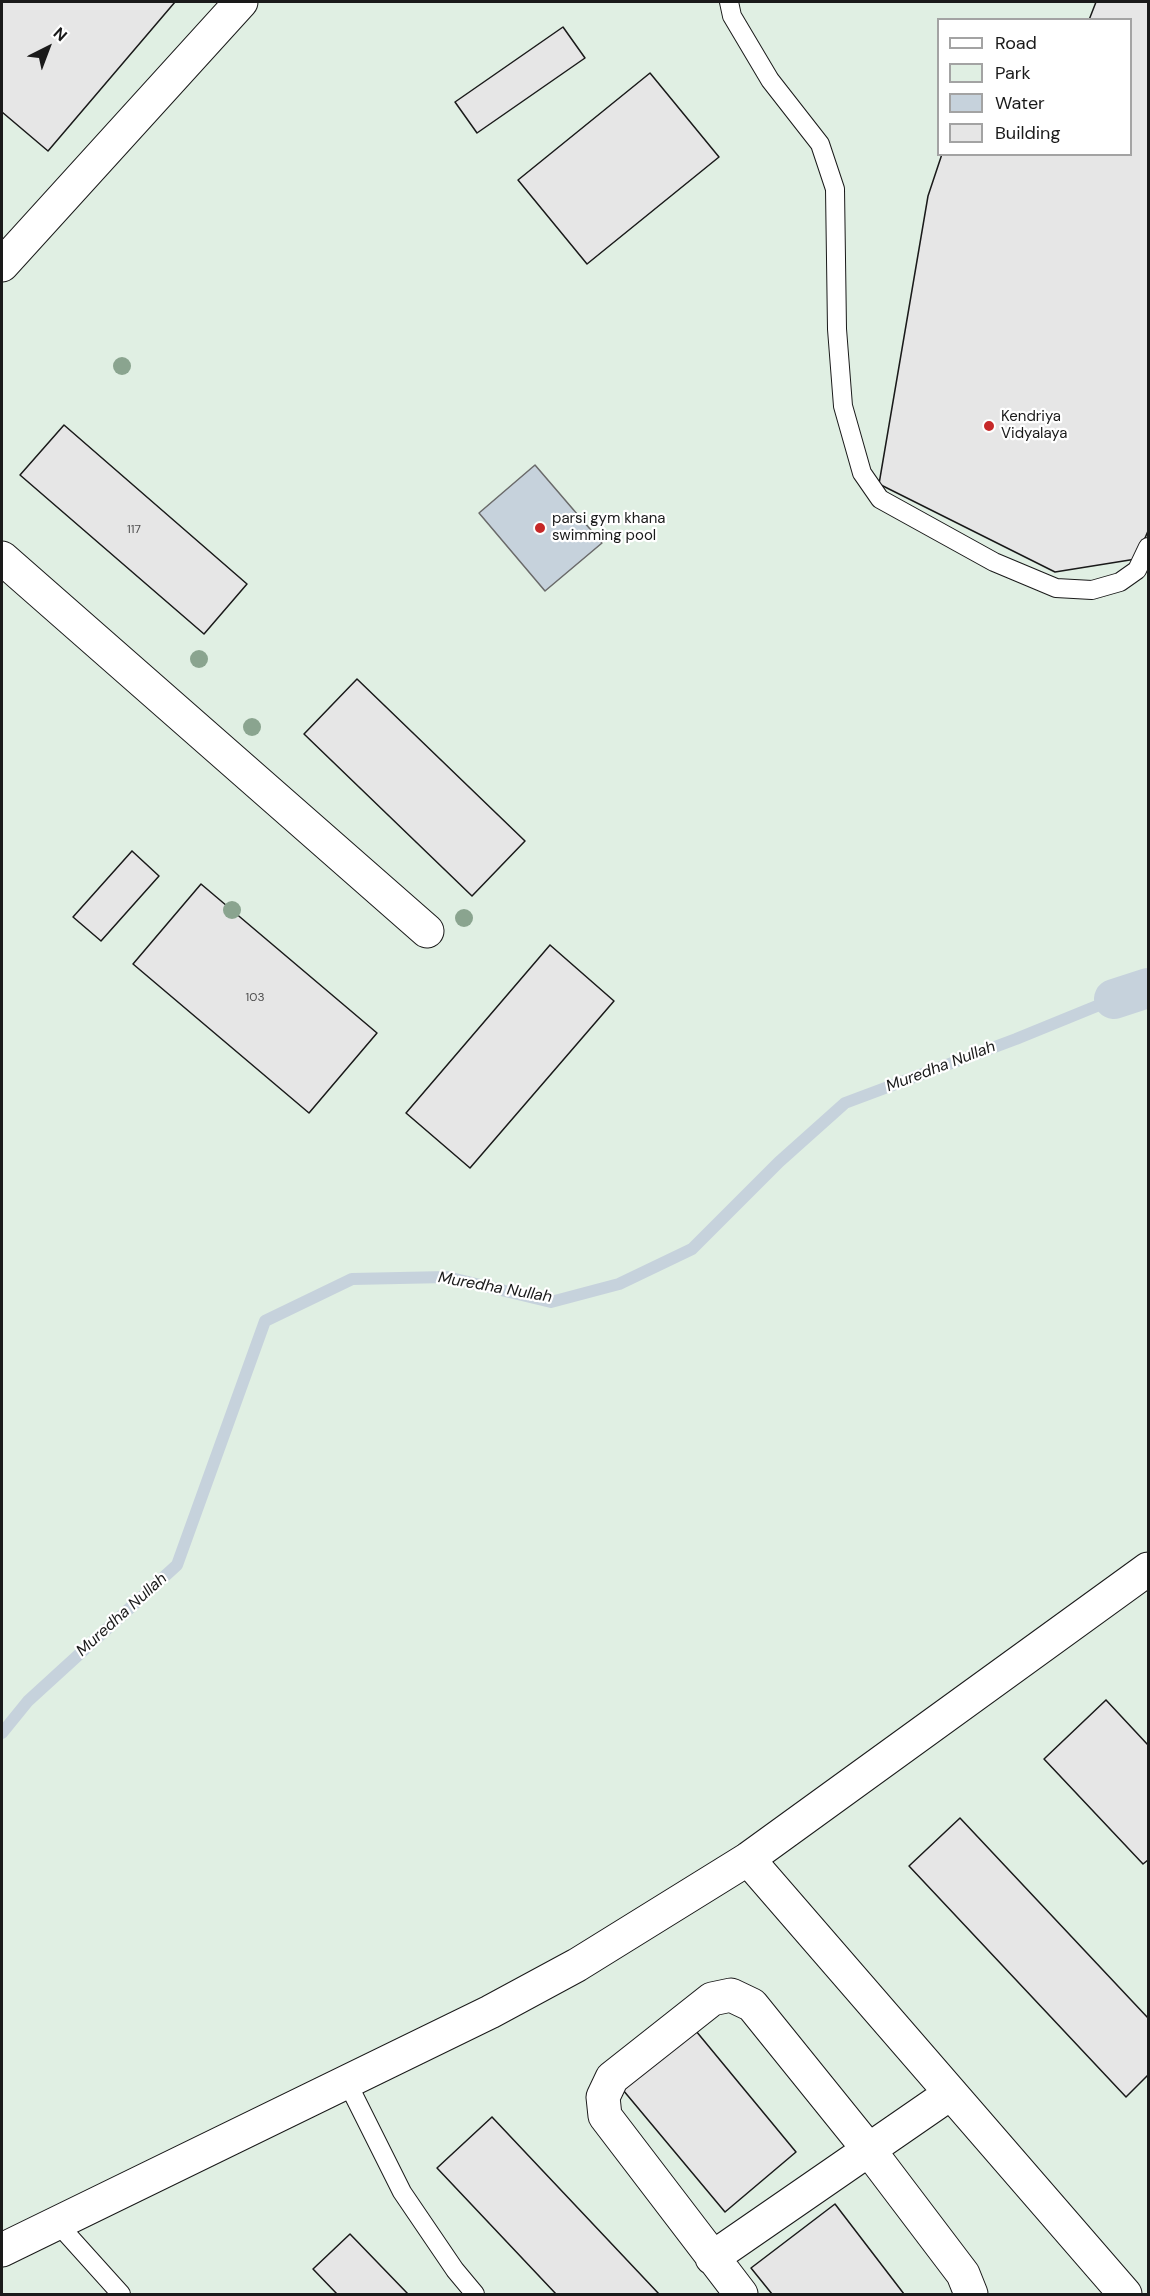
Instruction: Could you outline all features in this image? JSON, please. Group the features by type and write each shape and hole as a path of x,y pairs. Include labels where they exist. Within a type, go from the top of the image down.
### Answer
{"street":[{"path":"2,266 240,2"},
{"path":"2,558 427,931"},
{"path":"2,2250 346,2080 490,2012 577,1965 748,1859 1149,1569"},
{"path":"748,1859 1125,2295"},
{"path":"741,2295 605,2116 603,2097 612,2078 712,1999 731,1995 752,2005 868,2150 963,2274 971,2295"},
{"path":"712,2258 951,2093"}],"lane":[{"path":"729,2 732,16 770,80 819,144 835,189 837,329 843,406 862,473 880,499 994,562 1056,588 1092,590 1120,582 1137,570 1149,547"},
{"path":"346,2080 402,2192 455,2270 475,2295"},
{"path":"57,2223 121,2295"}],"green space":[{"path":"2,2 1148,2 1148,2294 2,2294"}],"water":[{"name":"parsi gym khana swimming pool","path":"535,465 602,543 545,591 479,513"}],"building":[{"path":"2,2 175,2 48,151 2,112"},
{"path":"1096,2 1148,2 1148,531 1136,559 1055,572 879,484 928,196 941,156 1132,156 1132,18 1090,18"},
{"path":"563,27 585,58 477,133 455,102"},
{"path":"650,73 719,157 587,264 518,180"},
{"path":"64,425 247,584 204,634 20,475"},
{"path":"357,679 525,841 472,896 304,734"},
{"path":"132,851 159,876 101,941 73,917"},
{"path":"201,884 377,1033 309,1113 133,964"},
{"path":"550,945 614,1001 470,1168 406,1113"},
{"path":"1106,1700 1148,1745 1148,1860 1143,1864 1044,1759"},
{"path":"960,1818 1148,2018 1148,2075 1126,2097 909,1866"},
{"path":"696,2031 796,2152 725,2212 623,2090"},
{"path":"492,2117 659,2294 556,2294 437,2168"},
{"path":"835,2204 904,2294 772,2294 751,2268"},
{"path":"350,2234 408,2294 337,2294 313,2269"}],"waterway":[{"name":"Muredha Nullah","path":"1114,999 1148,988"},
{"name":"Muredha Nullah","path":"2,1733 28,1701 177,1565 265,1321 352,1279 447,1277 551,1302 619,1284 692,1249 779,1162 845,1103 1016,1039 1114,999"}],"place":[{"name":"Kendriya Vidyalaya","path":"989,426"},
{"name":"parsi gym khana swimming pool","path":"540,528"}]}
